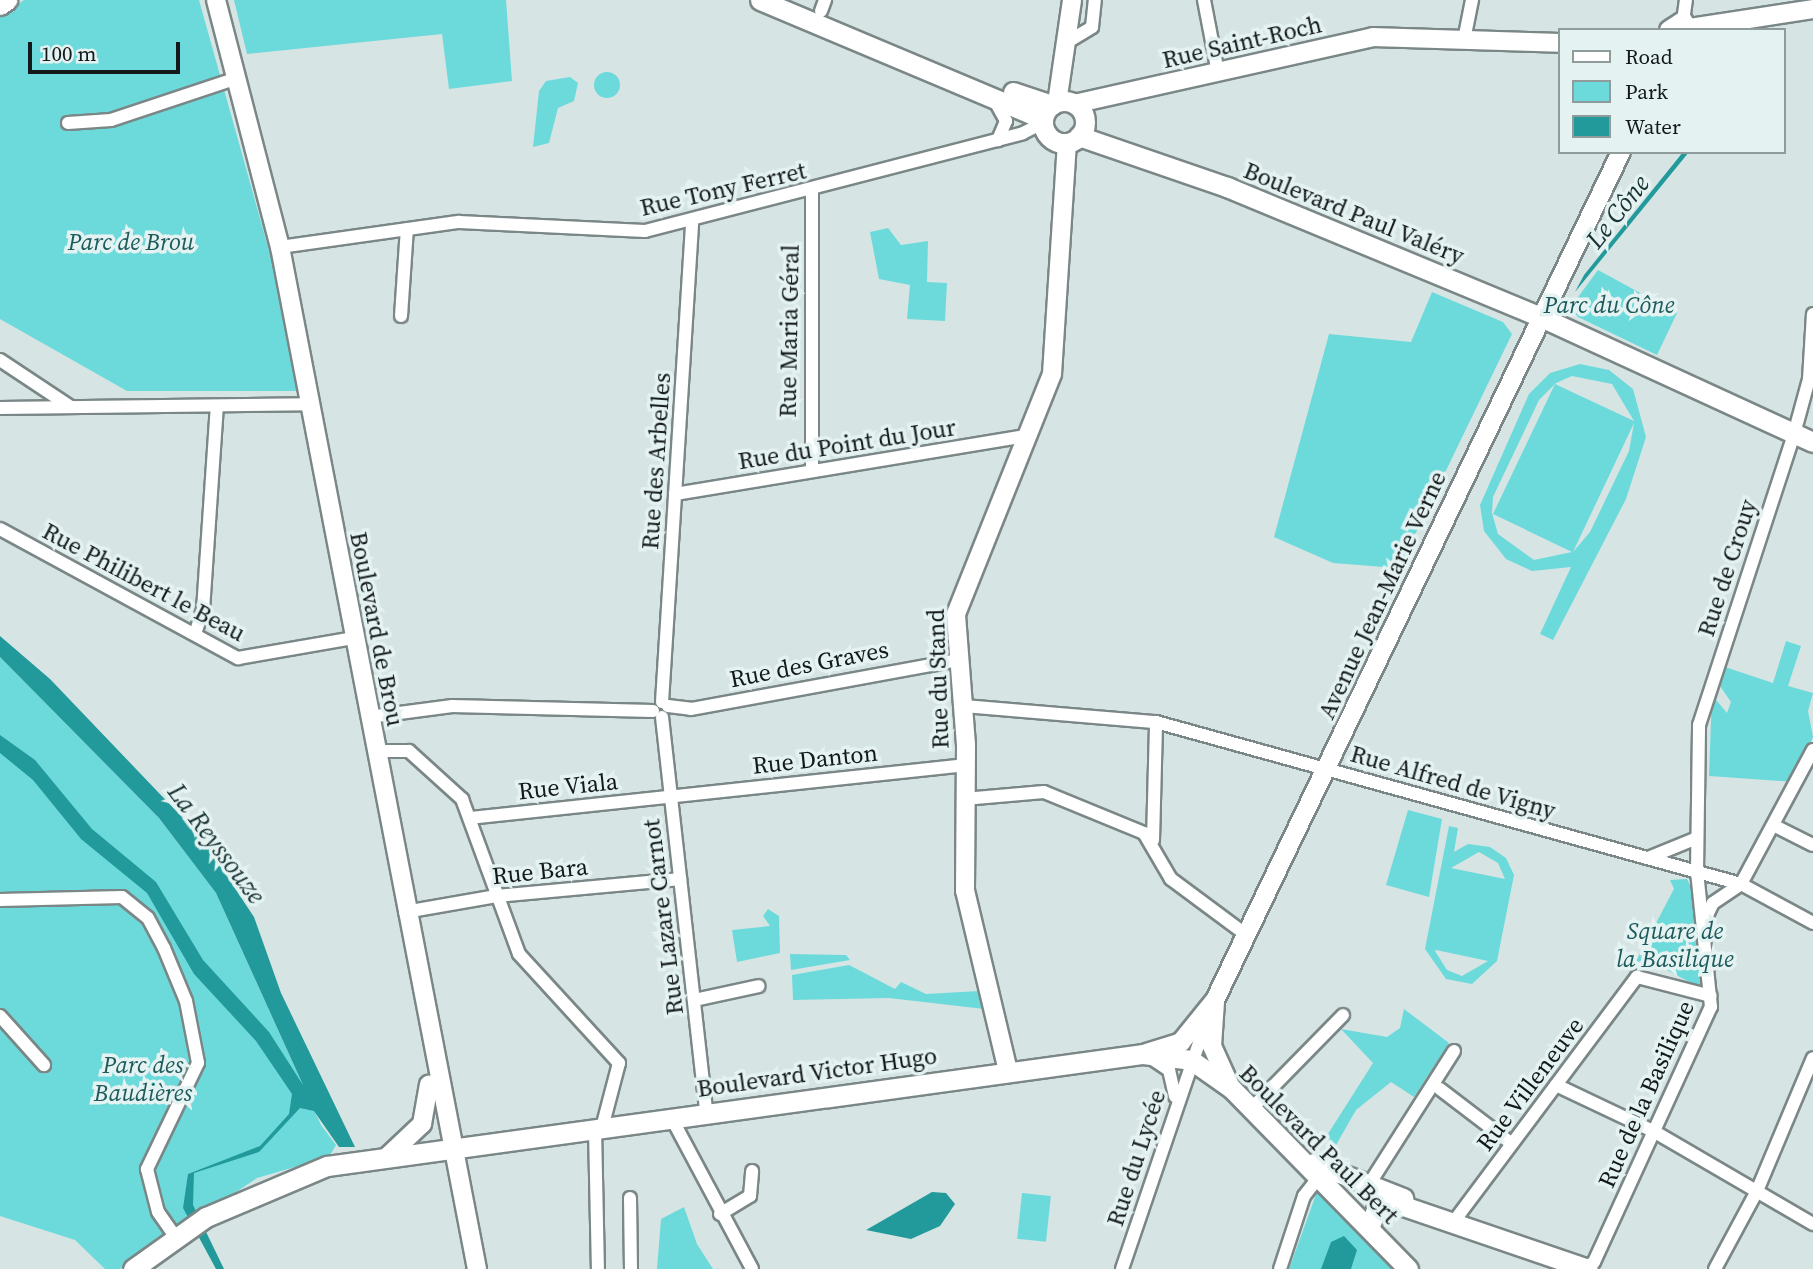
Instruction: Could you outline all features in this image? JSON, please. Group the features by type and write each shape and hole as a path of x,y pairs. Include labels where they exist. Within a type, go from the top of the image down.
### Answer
{"main road":[{"path":"0,5 7,0"},
{"path":"761,0 986,93 1064,119"},
{"path":"794,0 823,6 1064,119"},
{"name":"Boulevard Paul Valéry","path":"1064,119 1147,156 1541,317 1813,442"},
{"name":"Boulevard Victor Hugo","path":"134,1269 175,1236 278,1182 362,1159 1143,1054 1191,1060"},
{"name":"Boulevard Paul Bert","path":"1191,1060 1231,1088 1300,1153 1319,1177 1408,1269"},
{"path":"1300,1153 1368,1186 1555,1263 1586,1269"},
{"path":"1369,1228 1376,1210 1389,1201 1455,1220"}],"street":[{"name":"Boulevard de Brou","path":"216,0 234,79 280,247 424,1018 477,1269"},
{"name":"Rue du Stand","path":"1008,1071 972,935 964,799 964,706 957,604 1027,436 1056,353 1061,173 1072,0"},
{"path":"1069,41 1092,27 1095,0"},
{"path":"1204,0 1218,73"},
{"path":"1464,40 1472,0"},
{"path":"1686,0 1683,27 1813,9"},
{"name":"Rue Saint-Roch","path":"1064,119 1105,100 1373,37 1558,43"},
{"path":"68,123 110,120 234,79"},
{"path":"986,93 1005,115 998,140"},
{"name":"Rue Tony Ferret","path":"280,247 407,229 521,220 622,233 692,222 998,140 1064,119"},
{"name":"Avenue Jean-Marie Verne","path":"1191,1060 1245,934 1620,154"},
{"name":"Rue Maria Géral","path":"812,190 812,471"},
{"name":"Rue des Arbelles","path":"661,709 692,222"},
{"path":"401,316 407,229"},
{"name":"Rue de Crouy","path":"1697,872 1699,725 1794,434 1809,379 1813,314"},
{"path":"0,360 46,387 71,407"},
{"path":"37,408 46,387"},
{"path":"0,408 308,404"},
{"path":"196,631 203,610 217,407"},
{"name":"Rue du Point du Jour","path":"675,494 1027,436"},
{"name":"Rue Philibert le Beau","path":"0,529 196,631 243,659 354,638"},
{"name":"Rue des Graves","path":"369,717 452,706 691,709 959,660"},
{"name":"Rue Alfred de Vigny","path":"964,706 1156,722 1741,884 1760,891 1813,923"},
{"name":"Rue Lazare Carnot","path":"661,709 706,1112"},
{"path":"1156,722 1153,840 1171,879 1245,934"},
{"path":"375,751 402,748 423,760 455,787 470,818 497,896 527,964 615,1054 620,1063 598,1128 598,1269"},
{"path":"1703,925 1713,903 1741,884 1810,767 1813,750"},
{"name":"Rue Danton","path":"670,796 965,765"},
{"path":"964,799 1044,792 1083,806 1153,840"},
{"name":"Rue Viala","path":"470,818 670,796"},
{"path":"1775,826 1813,845"},
{"path":"1648,858 1697,838"},
{"name":"Rue de la Basilique","path":"1586,1269 1655,1132 1711,996 1697,872"},
{"name":"Rue Bara","path":"405,912 497,896 680,879"},
{"path":"0,900 122,897 148,918 164,948 186,1001 198,1063 147,1169 158,1212 175,1236"},
{"name":"Rue Villeneuve","path":"1455,1220 1641,974 1711,996"},
{"path":"694,1000 760,986"},
{"path":"1143,1054 1181,1042 1215,1000"},
{"path":"1215,1000 1212,1046 1231,1088"},
{"path":"0,1016 44,1065"},
{"path":"1252,1108 1343,1016"},
{"path":"388,1156 407,1142 429,1109 424,1018"},
{"path":"1368,1186 1454,1051"},
{"path":"1143,1054 1169,1070 1175,1103"},
{"path":"1715,1269 1757,1191 1813,1058"},
{"name":"Rue du Lycée","path":"1122,1269 1191,1060"},
{"path":"1556,1085 1655,1132 1813,1224"},
{"path":"1440,1088 1511,1143"},
{"path":"671,1117 720,1214 752,1269"},
{"path":"720,1214 750,1196 752,1171"},
{"path":"1280,1269 1304,1196 1319,1177"},
{"path":"631,1198 631,1269"}],"green space":[{"name":"Parc de Brou","path":"24,0 199,0 273,265 297,391 127,391 0,319 0,16"},
{"path":"234,0 506,0 512,81 449,89 442,34 247,54"},
{"path":"607,72 617,75 620,85 617,95 607,98 597,95 594,85 597,75"},
{"path":"570,77 578,83 574,101 558,108 549,143 533,147 539,91 546,81"},
{"path":"888,228 901,245 928,241 927,282 947,283 945,321 907,319 910,285 879,279 870,232"},
{"name":"Parc du Cône","path":"1598,270 1677,313 1657,355 1578,317 1570,308"},
{"path":"1432,292 1503,322 1512,334 1395,576 1384,567 1333,563 1274,537 1329,334 1411,342"},
{"path":"1580,364 1609,370 1633,389 1646,437 1626,499 1553,640 1540,634 1571,567 1532,571 1506,559 1484,531 1480,505 1529,394 1550,373","holes":["1572,376 1612,384 1634,421 1555,384","1555,384 1493,514 1572,552 1534,560 1498,534 1492,513 1493,497 1539,400","1634,423 1629,451 1590,532 1573,552"]},
{"path":"1786,641 1801,646 1788,686 1813,693 1808,711 1813,737 1794,782 1709,776 1712,695 1727,713 1731,702 1720,686 1722,666 1773,683"},
{"name":"Parc des Baudières","path":"0,657 159,818 216,893 321,1125 336,1145 329,1157 257,1178 120,1269 105,1269 75,1240 0,1216"},
{"path":"1408,810 1442,819 1429,897 1386,885"},
{"path":"1449,826 1458,828 1454,852 1468,844 1490,847 1506,858 1514,875 1497,961 1472,984 1446,979 1425,949","holes":["1479,852 1498,863 1505,879 1451,868","1436,950 1488,961 1462,976 1447,970"]},
{"name":"Square de la Basilique","path":"1687,879 1694,893 1702,989 1647,959 1635,963 1674,889 1670,880"},
{"path":"768,909 779,916 780,953 737,962 732,930 770,926 763,916"},
{"path":"790,954 846,955 850,960 791,970"},
{"path":"849,965 895,989 901,982 926,994 979,991 984,1009 889,998 793,1000 792,975"},
{"path":"1404,1009 1449,1043 1414,1097 1391,1082 1356,1110 1336,1145 1326,1137 1373,1063 1341,1029 1387,1037 1400,1028"},
{"path":"1318,1189 1396,1269 1289,1269"},
{"path":"1022,1193 1051,1196 1046,1242 1017,1239"},
{"path":"684,1207 697,1244 713,1269 657,1269 661,1219"}],"water":[{"path":"1681,154 1687,154 1575,292 1584,275"},
{"path":"0,636 50,679 200,836 254,917 281,993 355,1147 339,1147 314,1111 300,1108 259,1152 194,1173 193,1205 224,1269 216,1269 183,1208 188,1174 260,1146 289,1114 292,1094 256,1041 194,974 147,893 81,839 33,780 0,753 0,735 35,760 92,829 156,882 203,960 269,1032 303,1085 216,893 159,818 0,657"},
{"path":"932,1192 946,1193 955,1204 940,1226 911,1239 866,1230"},
{"path":"1344,1236 1357,1250 1351,1269 1321,1269 1331,1242"}],"water label":[{"name":"Le Cône","path":"1618,212"},
{"name":"La Reyssouze","path":"216,844"}]}
